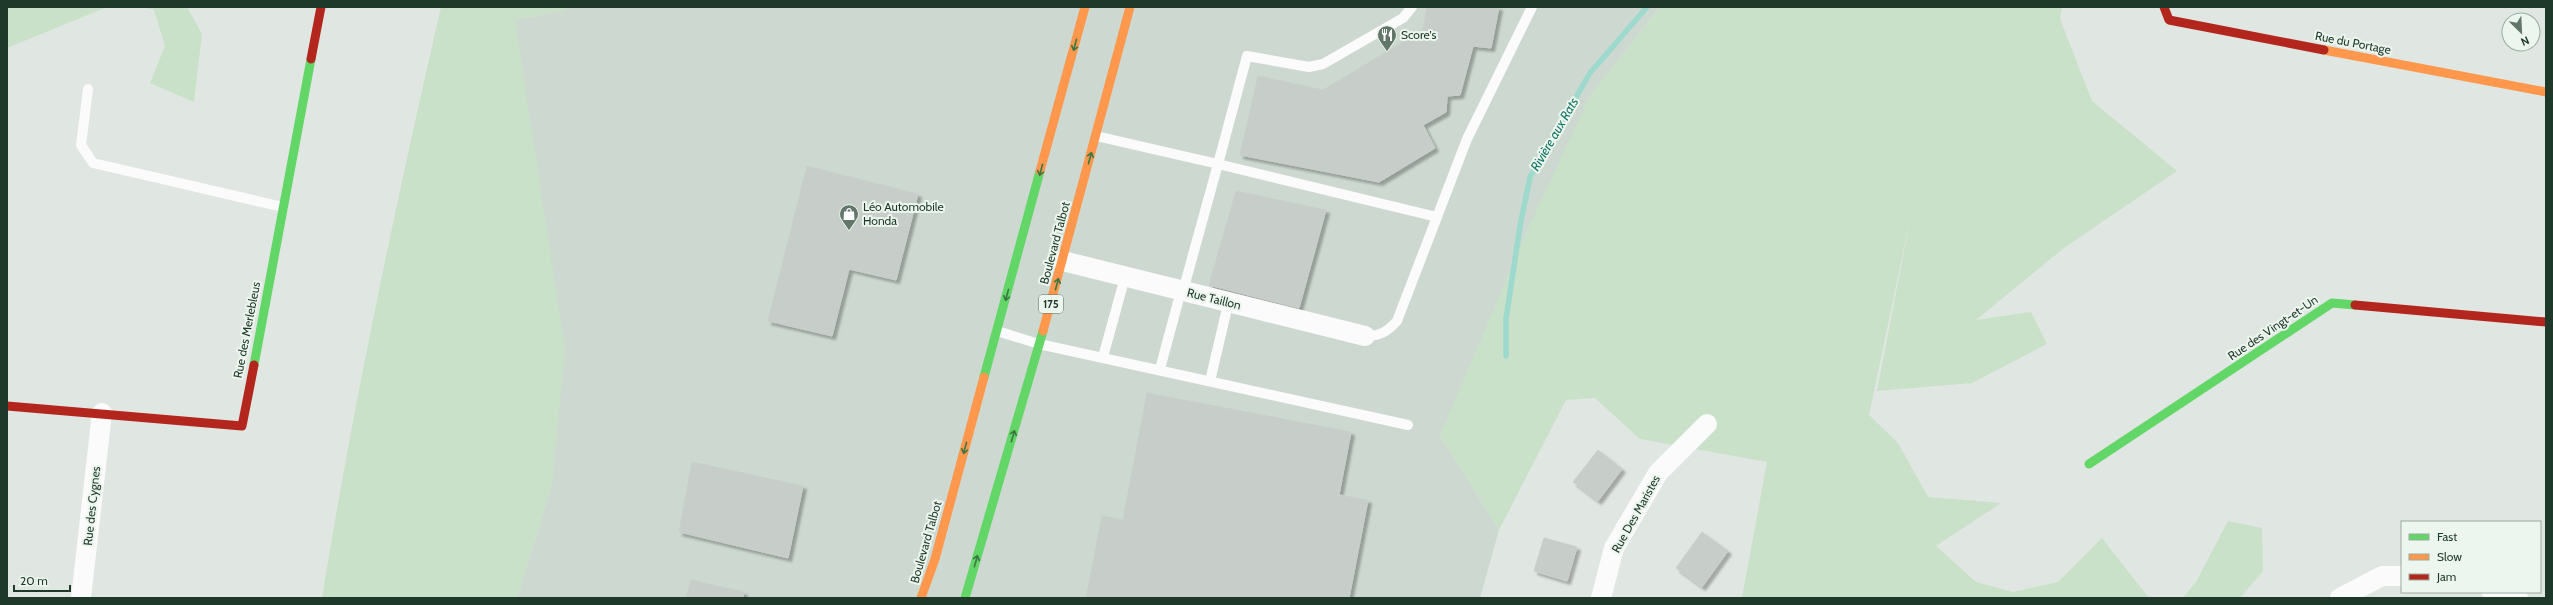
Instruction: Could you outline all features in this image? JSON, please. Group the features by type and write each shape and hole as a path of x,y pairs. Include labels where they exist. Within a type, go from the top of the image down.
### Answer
{"street":[{"name":"Rue des Merlebleus","path":"7,406 242,426 321,7"},
{"name":"Boulevard Talbot","path":"922,598 935,559 1085,7"},
{"name":"Boulevard Talbot","path":"965,598 1040,344 1130,7"},
{"name":"Rue du Portage","path":"2164,7 2169,20 2546,92"},
{"name":"Rue Taillon","path":"1063,261 1181,296 1365,336"},
{"name":"Rue des Vingt-et-Un","path":"2089,464 2332,304 2546,322"},
{"name":"Rue des Cygnes","path":"81,598 102,414"},
{"name":"Rue Des Maristes","path":"1601,598 1614,548 1658,473 1707,424"},
{"path":"2340,598 2382,576 2401,576"},
{"path":"2496,593 2518,598"}],"lane":[{"path":"1160,369 1247,56 1309,67 1323,64 1403,18 1412,7"},
{"path":"1365,336 1376,336 1388,331 1397,321 1467,139 1532,7"},
{"path":"88,89 81,146 93,163 283,207"},
{"path":"1096,136 1437,217"},
{"path":"1103,357 1122,288"},
{"path":"1210,381 1226,313"},
{"path":"997,331 1040,344 1160,369 1408,425"}],"shaded area":[{"path":"567,7 1660,7 1590,96 1440,435 1499,530 1480,598 517,598 552,484 515,20 566,10"}],"green space":[{"path":"7,7 107,7 7,48"},
{"path":"144,7 187,7 202,34 194,102 150,83 165,46 154,10"},
{"path":"441,7 567,7 566,10 515,20 565,349 552,484 517,598 322,598 334,524 362,376 408,154"},
{"path":"1660,7 2062,7 2060,19 2092,101 2177,171 2064,248 1976,320 2031,312 2047,344 1972,383 1877,391 1912,210 1869,415 1898,443 1928,497 2001,503 1936,546 1976,582 2013,592 2058,582 2102,538 2149,598 1742,598 1767,462 1640,439 1595,398 1566,400 1499,530 1440,435 1530,224 1590,96"},
{"path":"2228,521 2262,528 2263,571 2240,598 2183,598 2196,582"}],"building":[{"path":"1427,7 1499,7 1491,48 1473,46 1460,95 1447,96 1446,112 1423,125 1435,148 1379,182 1240,155 1258,76 1323,90 1423,30"},
{"name":"Léo Automobile Honda","path":"807,166 918,194 896,280 849,269 832,336 768,321"},
{"path":"1236,191 1326,210 1299,308 1209,285"},
{"path":"1147,393 1351,432 1339,495 1368,500 1349,598 1086,598 1102,516 1123,520"},
{"path":"1598,450 1622,469 1598,501 1573,482"},
{"path":"692,462 803,486 788,558 679,532"},
{"path":"1702,532 1728,551 1702,587 1676,568"},
{"path":"1544,538 1577,547 1567,581 1534,571"},
{"path":"691,580 744,592 743,598 686,598"}],"waterway":[{"name":"Rivière aux Rats","path":"1506,356 1506,319 1520,226 1530,177 1590,73 1647,7"}],"traffic: fast":[{"path":"254,365 311,59"},
{"path":"984,377 1040,171"},
{"path":"2089,464 2332,303 2355,305"},
{"path":"965,598 1043,331"}],"traffic: slow":[{"path":"1040,171 1085,7"},
{"path":"1043,331 1130,7"},
{"path":"2324,50 2546,92"},
{"path":"921,598 935,559 984,377"}],"traffic: jam":[{"path":"311,59 321,7"},
{"path":"2164,7 2169,20 2324,50"},
{"path":"2355,305 2546,322"},
{"path":"7,406 242,426 254,365"}],"place":[{"name":"Score's","path":"1387,52"},
{"name":"Léo Automobile Honda","path":"849,231"}]}
